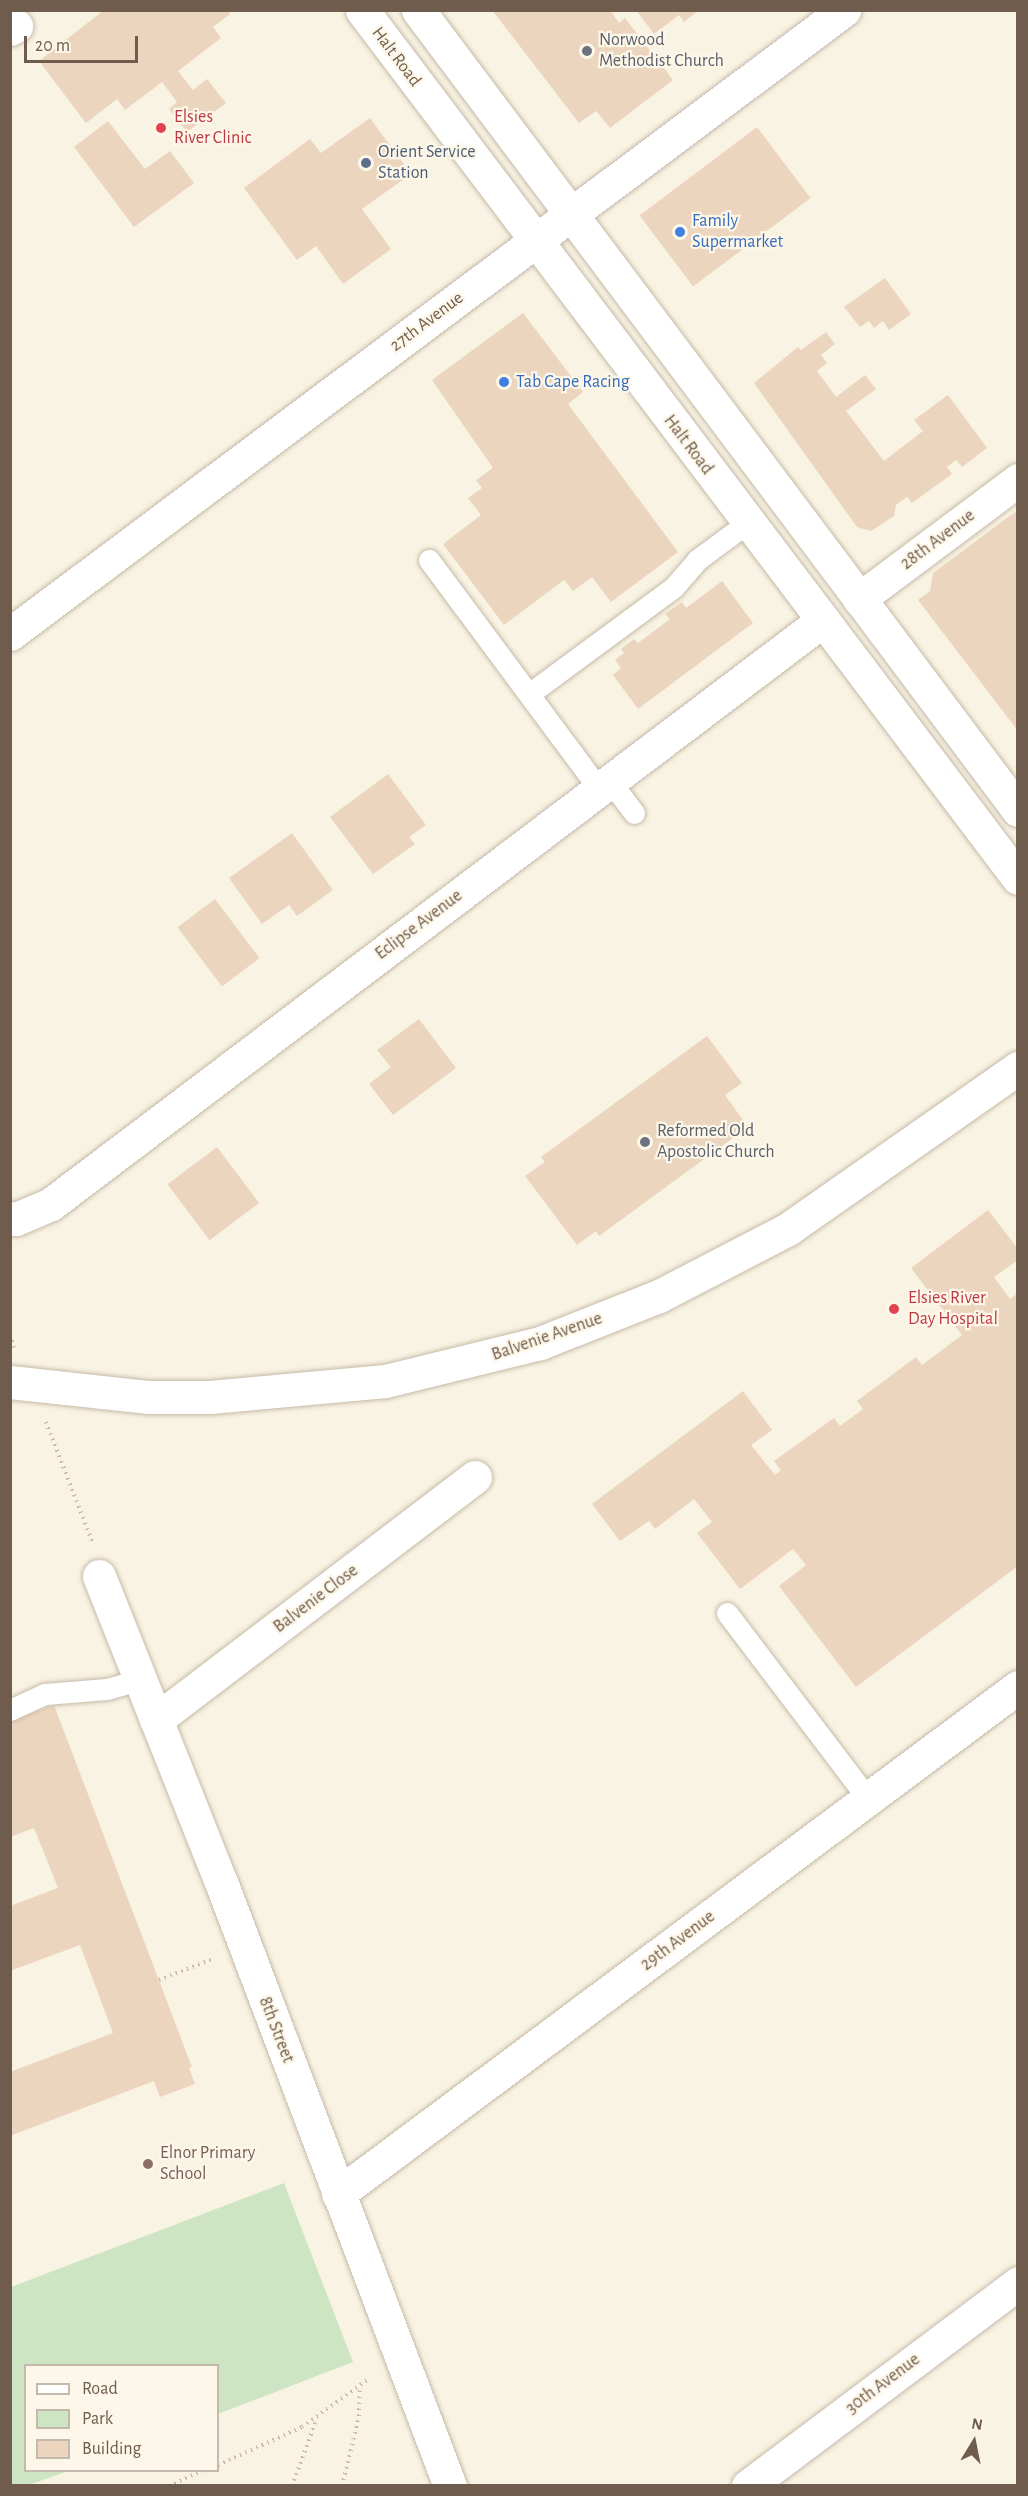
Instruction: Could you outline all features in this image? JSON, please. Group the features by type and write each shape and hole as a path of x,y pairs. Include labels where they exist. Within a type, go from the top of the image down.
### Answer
{"street":[{"name":"Halt Road","path":"362,10 534,241 1017,878"},
{"path":"418,10 1017,810"},
{"name":"27th Avenue","path":"10,634 844,10"},
{"name":"28th Avenue","path":"860,599 1017,480"},
{"name":"Eclipse Avenue","path":"10,1218 16,1219 51,1204 822,621"},
{"name":"Balvenie Avenue","path":"10,1382 149,1397 221,1397 386,1381 540,1343 659,1296 788,1229 1017,1068"},
{"name":"Balvenie Close","path":"156,1720 475,1478"},
{"name":"8th Street","path":"98,1565 450,2486"},
{"name":"29th Avenue","path":"338,2194 1017,1687"},
{"name":"30th Avenue","path":"748,2486 1017,2283"}],"lane":[{"path":"529,694 673,588 697,560 747,523"},
{"path":"429,560 529,694 605,785 634,813"},
{"path":"728,1613 868,1799"},
{"path":"10,1710 45,1694 107,1689 141,1679"}],"path":[{"path":"10,1335 14,1348"},
{"path":"46,1422 98,1565"},
{"path":"159,1980 216,1958"},
{"path":"219,2464 318,2417 375,2373"},
{"path":"342,2486 359,2416 360,2385"},
{"path":"292,2486 318,2417"},
{"path":"169,2486 200,2472"}],"green space":[{"path":"284,2183 353,2362 219,2414 219,2364 24,2364 24,2472 65,2472 29,2485 11,2485 11,2287"}],"building":[{"path":"104,10 227,10 230,14 213,27 221,38 178,71 193,90 207,79 226,103 187,132 169,109 177,102 162,82 125,110 117,99 86,123 39,61"},
{"name":"Norwood Methodist Church","path":"492,10 610,10 619,23 625,18 673,80 610,128 596,111 579,123"},
{"path":"636,10 699,10 684,22 679,15 654,34"},
{"path":"370,118 411,174 362,209 391,249 343,284 316,246 297,260 244,188 310,139 321,153"},
{"path":"108,121 145,169 170,151 194,183 134,227 74,147"},
{"path":"757,127 811,198 693,287 640,215"},
{"path":"885,278 911,314 889,330 883,321 874,328 869,321 860,327 844,307"},
{"path":"523,313 583,392 568,404 678,552 611,602 592,577 573,591 564,580 504,625 443,544 481,515 468,498 482,488 476,480 493,468 432,380"},
{"path":"826,332 835,344 821,355 827,363 817,371 836,397 865,375 876,389 846,411 884,461 923,431 914,420 948,395 987,448 962,467 956,460 947,467 952,474 912,503 907,497 896,505 894,516 871,531 857,527 754,383 798,347 801,350"},
{"path":"1015,512 1018,516 1018,731 918,600 930,591 933,573"},
{"path":"722,581 753,623 638,709 613,675 621,668 615,660 624,653 621,649 634,639 638,643 670,619 665,614 682,602 686,608"},
{"path":"388,774 426,825 409,837 415,844 373,874 330,817"},
{"path":"292,833 333,890 297,916 289,905 262,924 229,878"},
{"path":"215,899 260,958 222,986 177,927"},
{"path":"419,1019 456,1068 393,1115 369,1084 391,1067 377,1050"},
{"name":"Reformed Old Apostolic Church","path":"707,1036 742,1083 725,1095 748,1127 599,1236 596,1231 577,1245 525,1176 545,1162 541,1157"},
{"path":"217,1147 259,1203 210,1240 167,1184"},
{"path":"988,1210 1018,1249 1018,1260 994,1277 1010,1299 1018,1293 1018,1566 856,1687 779,1586 806,1565 793,1549 740,1589 697,1533 712,1522 694,1499 655,1529 649,1521 620,1541 592,1504 743,1391 772,1430 751,1445 775,1475 781,1470 774,1461 834,1418 840,1426 863,1409 857,1401 916,1357 922,1365 962,1335 911,1268"},
{"path":"54,1705 192,2067 189,2068 195,2084 160,2097 154,2081 10,2136 10,2072 113,2033 80,1945 10,1971 10,1906 58,1888 34,1828 10,1837 10,1721"}],"place":[{"name":"Norwood Methodist Church","path":"587,51"},
{"name":"Elsies River Clinic","path":"161,128"},
{"name":"Orient Service Station","path":"366,163"},
{"name":"Family Supermarket","path":"680,232"},
{"name":"Tab Cape Racing","path":"504,382"},
{"name":"Reformed Old Apostolic Church","path":"645,1142"},
{"name":"Elsies River Day Hospital","path":"894,1309"},
{"name":"Elnor Primary School","path":"148,2164"}]}
